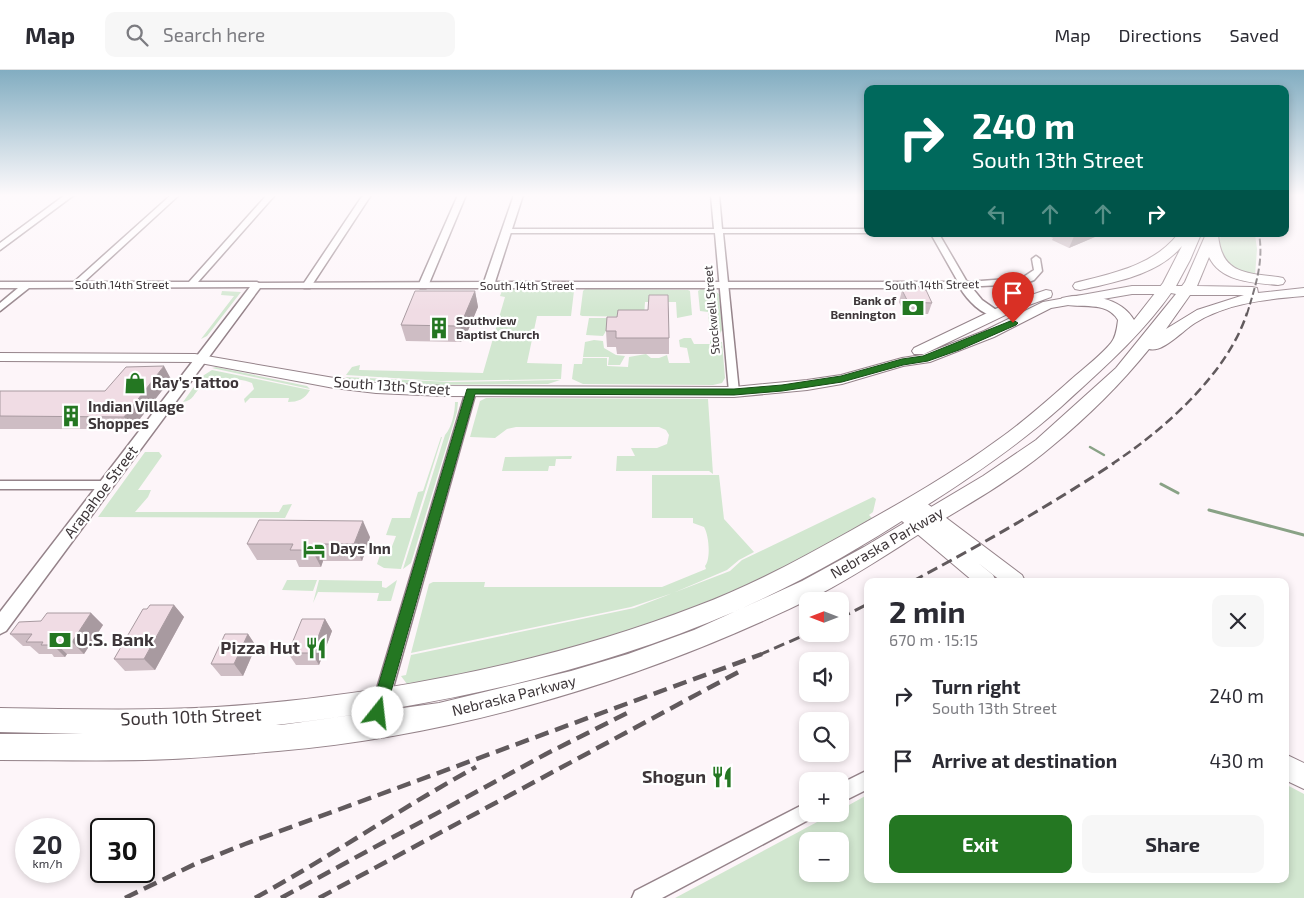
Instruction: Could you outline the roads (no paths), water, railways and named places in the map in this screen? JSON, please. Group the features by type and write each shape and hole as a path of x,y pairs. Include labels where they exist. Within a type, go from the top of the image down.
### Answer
{"main road":[{"path":"1080,286 1141,269 1171,250 1182,237"},
{"name":"Nebraska Parkway","path":"374,726 439,715 514,697 628,665 763,611 810,588 917,515 966,472 1015,438 1091,372 1144,318 1179,286 1185,259 1193,237"},
{"name":"Nebraska Parkway","path":"382,700 468,684 606,648 673,626 766,587 812,563 990,482 1043,444 1122,372 1211,237"},
{"path":"1212,237 1212,253 1223,266 1242,275 1278,281"},
{"path":"1179,286 1304,281"},
{"name":"South 13th Street","path":"902,362 913,353 996,314 1029,300 1080,286 1113,282 1179,286"},
{"path":"1179,286 1304,291"},
{"name":"South 13th Street","path":"0,357 202,359 355,386 406,390 734,392 829,382 860,375 902,362 925,359 956,348 1013,323 1032,312 1067,301 1132,290 1179,286"},
{"path":"1122,372 1173,330 1203,312 1255,298 1304,291"},
{"path":"1067,301 1096,302 1118,310 1126,320 1122,341"},
{"path":"917,515 983,578"},
{"path":"917,515 1011,578"},
{"name":"South 10th Street","path":"0,720 148,721 212,719 285,713 382,700"},
{"name":"South 10th Street","path":"0,747 157,747 272,738 374,726"},
{"path":"1289,769 1304,778"},
{"path":"1289,779 1304,786"}],"street":[{"path":"0,247 18,234"},
{"path":"76,285 132,234"},
{"path":"192,286 237,234"},
{"path":"307,286 342,234"},
{"path":"423,286 445,234"},
{"path":"488,286 506,234"},
{"name":"Stockwell Street","path":"719,234 734,392"},
{"path":"937,237 968,292 978,303 996,314"},
{"name":"South 14th Street","path":"0,285 964,285 1024,281 1031,278 1038,271 1036,259"},
{"path":"0,308 27,285"},
{"name":"Arapahoe Street","path":"0,626 257,286"},
{"path":"374,726 470,391"},
{"path":"0,485 107,485"},
{"path":"849,789 864,781"},
{"path":"642,898 799,816"}],"waterway":[{"path":"1090,447 1104,455"},
{"path":"1161,484 1178,493"},
{"path":"1209,510 1304,535"}],"railway":[{"path":"1247,314 1260,264 1259,237"},
{"path":"1112,464 1173,417 1210,378 1238,335 1247,313"},
{"path":"918,578 1015,524 1114,463"},
{"path":"849,614 864,606"},
{"path":"759,655 799,638"},
{"path":"125,898 195,864 245,844 762,654"},
{"path":"319,898 744,669"},
{"path":"281,898 546,754 631,711"},
{"path":"255,898 476,767"}],"place":[{"name":"Bank of Bennington","path":"913,308"},
{"name":"Southview Baptist Church","path":"439,328"},
{"name":"Ray’s Tattoo","path":"135,383"},
{"name":"Indian Village Shoppes","path":"71,416"},
{"name":"Days Inn","path":"314,549"},
{"name":"U.S. Bank","path":"60,640"},
{"name":"Pizza Hut","path":"316,648"},
{"name":"Shogun","path":"722,777"}]}
